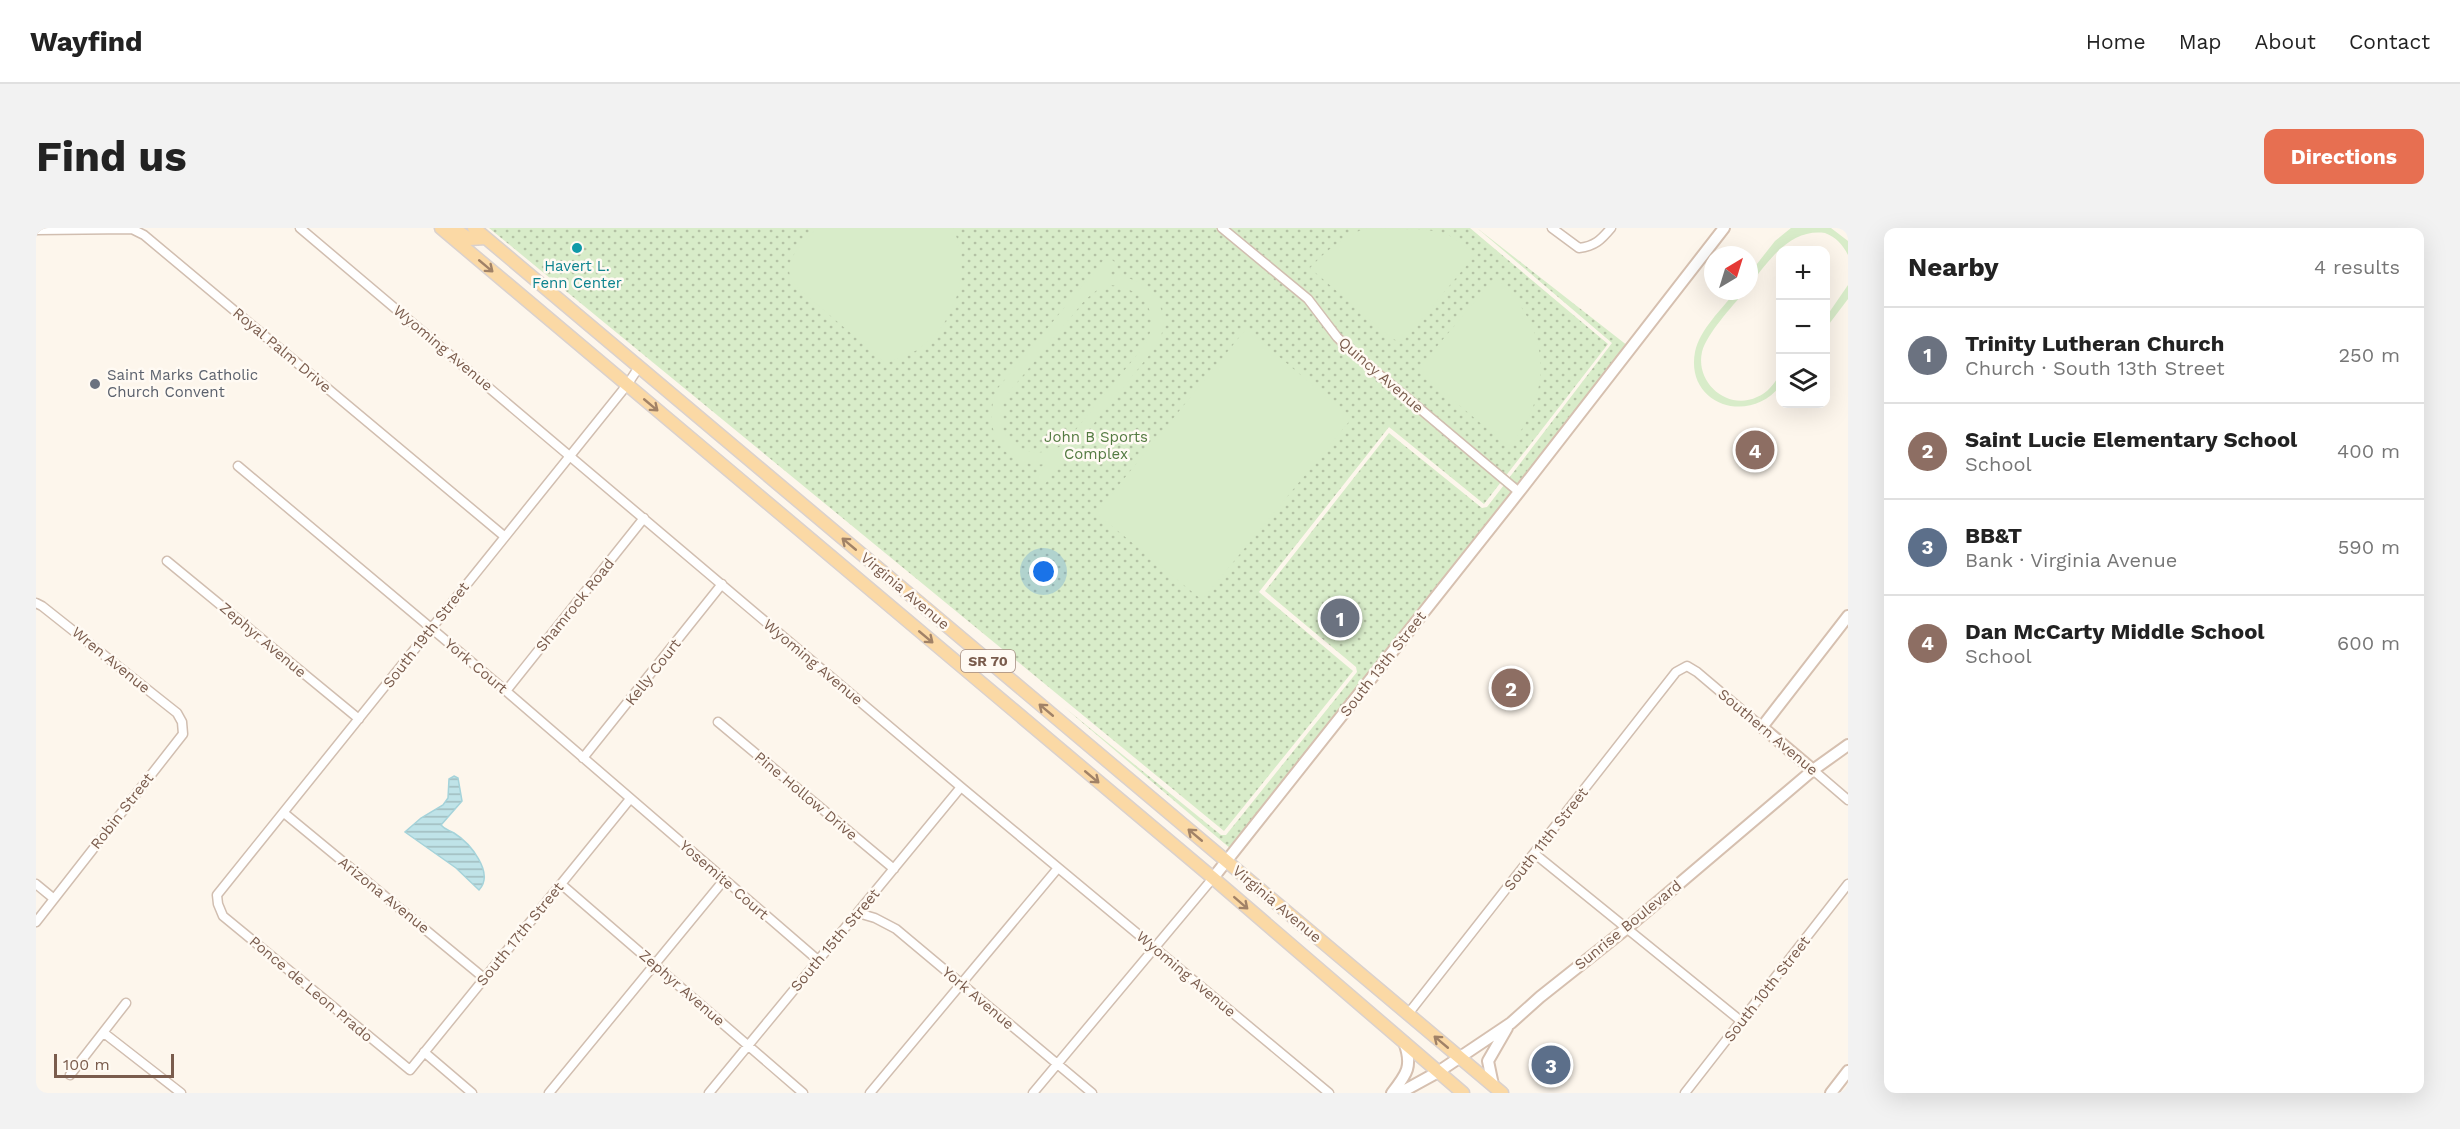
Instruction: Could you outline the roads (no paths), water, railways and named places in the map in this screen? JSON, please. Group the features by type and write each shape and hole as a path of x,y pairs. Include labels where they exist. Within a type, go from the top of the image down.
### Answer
{"main road":[{"name":"Virginia Avenue","path":"441,228 1213,878 1463,1093"},
{"path":"453,228 469,239 486,238"},
{"name":"Virginia Avenue","path":"474,228 1497,1089"}],"street":[{"name":"Wyoming Avenue","path":"300,228 961,787 1329,1093"},
{"name":"Quincy Avenue","path":"1222,228 1301,293 1350,350 1519,492"},
{"path":"1552,228 1579,248 1589,247 1599,242 1611,228"},
{"name":"South 13th Street","path":"1033,1093 1213,878 1519,492 1724,228"},
{"name":"Royal Palm Drive","path":"36,230 132,229 144,235 504,536"},
{"name":"South 19th Street","path":"218,904 217,895 627,385 639,367"},
{"name":"York Court","path":"238,466 506,691 630,799"},
{"name":"Shamrock Road","path":"506,691 644,518"},
{"name":"Zephyr Avenue","path":"167,561 359,719"},
{"name":"Kelly Court","path":"583,758 722,584"},
{"name":"Wren Avenue","path":"36,603 177,713 182,722"},
{"path":"1762,727 1848,616"},
{"path":"967,672 981,656"},
{"name":"Southern Avenue","path":"1687,666 1848,800"},
{"name":"South 11th Street","path":"1408,1014 1676,672 1687,666"},
{"name":"Robin Street","path":"36,922 183,734 182,722"},
{"name":"Pine Hollow Drive","path":"718,722 894,869"},
{"name":"Sunrise Boulevard","path":"1400,1093 1438,1072 1510,1023 1627,928 1813,770 1848,745"},
{"name":"South 15th Street","path":"708,1093 961,787"},
{"name":"Yosemite Court","path":"630,799 819,961"},
{"name":"South 17th Street","path":"410,1070 630,799"},
{"name":"Arizona Avenue","path":"284,813 484,978"},
{"path":"1535,854 1741,1021"},
{"path":"870,1093 1058,868"},
{"path":"549,1093 724,880"},
{"path":"36,884 53,898"},
{"name":"Zephyr Avenue","path":"561,884 803,1093"},
{"name":"South 10th Street","path":"1685,1093 1848,884"},
{"name":"Ponce de Leon Prado","path":"218,904 223,916 410,1070"},
{"name":"York Avenue","path":"858,912 896,929 1092,1093"},
{"path":"70,1075 126,1004"},
{"path":"1497,1089 1488,1061 1510,1023"},
{"path":"104,1033 181,1093"},
{"path":"1392,1093 1409,1066 1404,1042"},
{"path":"424,1052 472,1093"},
{"path":"1831,1093 1848,1071"}],"water":[{"path":"454,776 458,778 462,801 441,825 467,844 479,859 484,875 479,890 456,868 405,832 421,818 443,805 448,798 449,779"}],"place":[{"name":"Havert L. Fenn Center","path":"577,248"},
{"name":"Saint Marks Catholic Church Convent","path":"95,384"},
{"name":"Dan McCarty Middle School","path":"1755,450"},
{"name":"Trinity Lutheran Church","path":"1340,618"},
{"name":"Saint Lucie Elementary School","path":"1511,688"},
{"name":"BB&T","path":"1551,1065"}],"park label":[{"name":"John B Sports Complex","path":"1096,446"}]}
